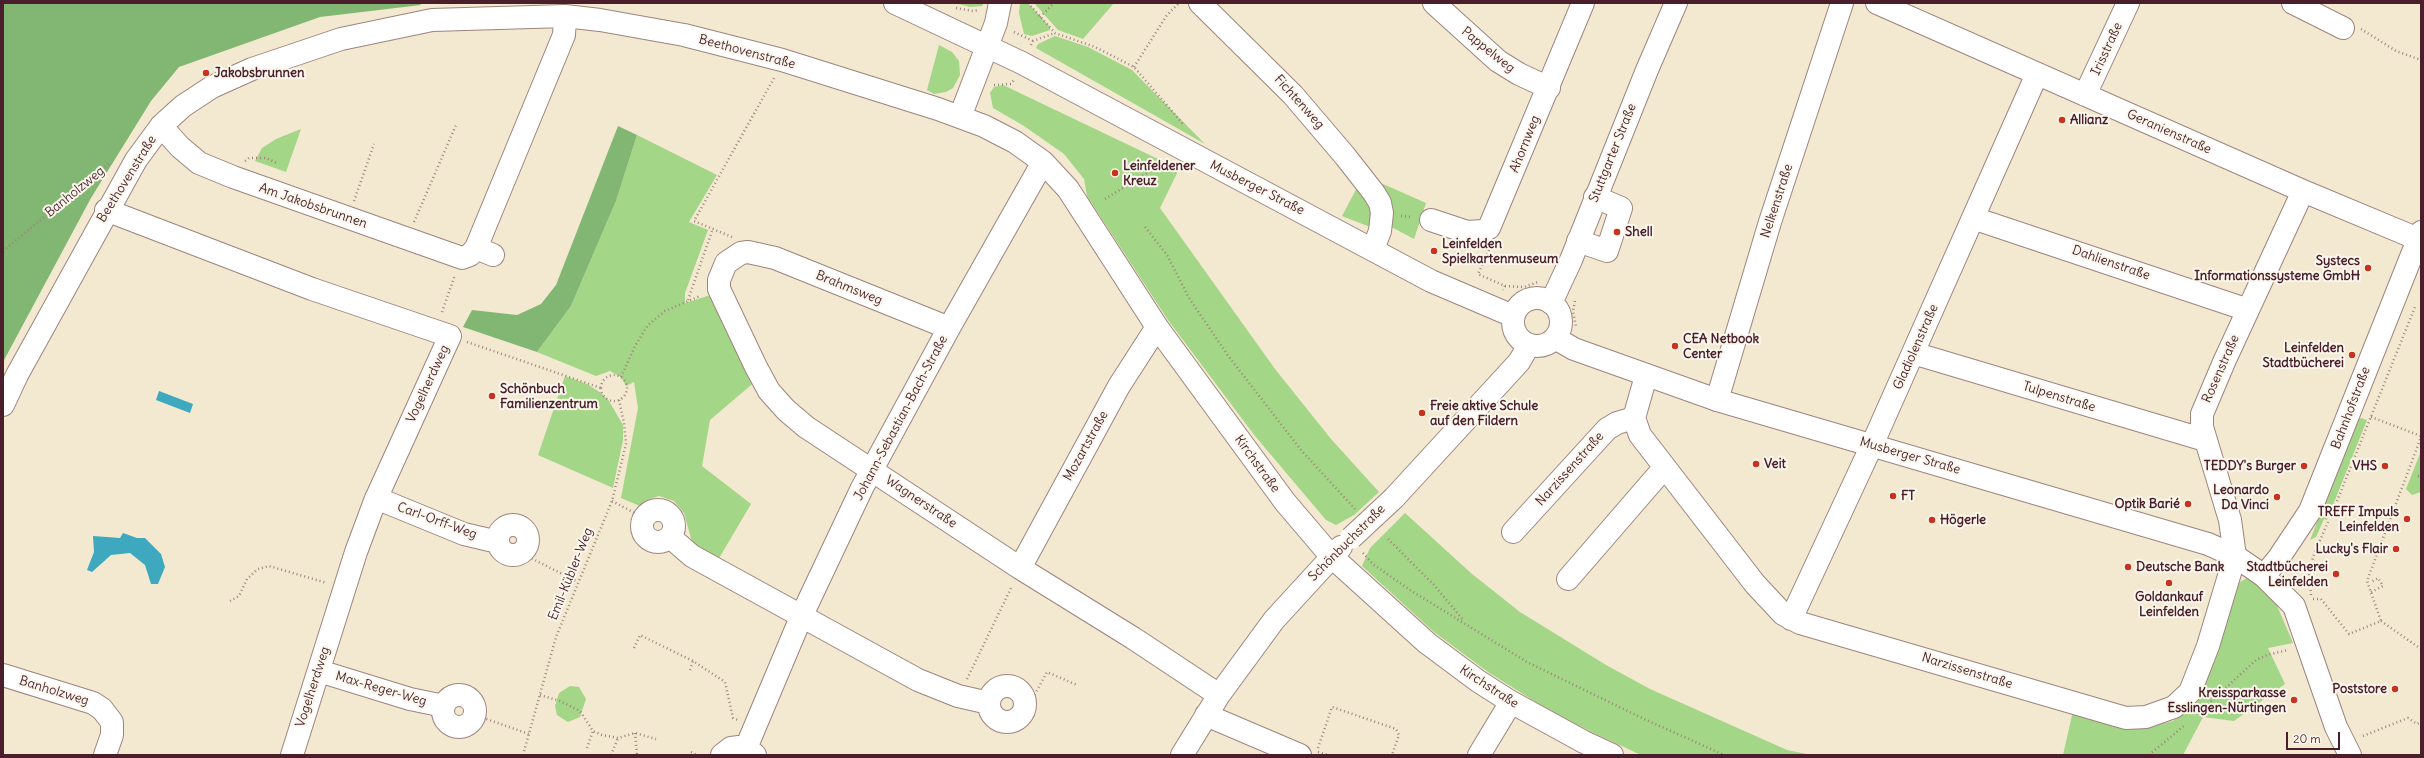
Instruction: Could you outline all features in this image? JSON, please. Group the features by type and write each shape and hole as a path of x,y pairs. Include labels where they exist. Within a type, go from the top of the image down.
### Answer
{"street":[{"name":"Musberger Straße","path":"895,3 987,45 1022,63 1432,281 1504,312"},
{"name":"Fichtenweg","path":"1200,3 1272,72 1312,116 1367,184 1380,203 1382,213"},
{"name":"Pappelweg","path":"1434,3 1498,61 1519,74 1549,88"},
{"name":"Ahornweg","path":"1489,228 1549,88 1583,3"},
{"name":"Stuttgarter Straße","path":"1552,303 1646,70 1676,3"},
{"name":"Nelkenstraße","path":"1717,400 1770,222 1842,3"},
{"name":"Geranienstraße","path":"1877,3 1916,11 2038,74 2085,95 2303,191 2419,235"},
{"name":"Irisstraße","path":"2085,95 2128,3"},
{"path":"2293,3 2343,28"},
{"path":"960,117 996,23 991,4"},
{"name":"Beethovenstraße","path":"3,405 17,375 106,210 136,160 161,126 197,96 252,69 342,39 387,28 446,10 565,16 600,20 684,35 782,60 960,117"},
{"path":"477,254 564,35 565,16"},
{"name":"Gladiolenstraße","path":"1791,619 1872,445 2038,74"},
{"name":"Kirchstraße","path":"960,117 1014,142 1043,162 1068,189 1157,327 1285,502 1331,556 1427,644 1511,702 1584,742 1612,755"},
{"name":"Am Jakobsbrunnen","path":"161,126 180,147 199,163 233,177 407,239 477,254"},
{"name":"Johann-Sebastian-Bach-Straße","path":"751,752 754,726 802,615 873,470 949,328 1043,162"},
{"name":"Rosenstraße","path":"2235,556 2230,520 2205,440 2202,421 2204,407 2303,191"},
{"path":"1578,241 1607,251 1621,208 1595,197"},
{"name":"Vogelherdweg","path":"106,210 312,289 443,333 376,498 344,589 292,755"},
{"path":"1373,249 1380,231 1382,213"},
{"name":"Dahlienstraße","path":"1973,218 2248,310"},
{"path":"1431,220 1467,232 1483,232 1489,228"},
{"name":"Bahnhofstraße","path":"2264,576 2278,559 2310,511 2419,235"},
{"path":"718,289 719,280 726,263 740,253 748,252"},
{"name":"Brahmsweg","path":"748,252 776,258 949,328"},
{"name":"Wagnerstraße","path":"718,289 769,391 786,410 806,427 1020,568 1133,638 1219,695"},
{"path":"1534,298 1543,298 1552,303 1557,308 1561,323 1555,338 1543,345 1529,345 1517,336 1512,323 1504,312 1517,307 1524,301 1534,298"},
{"name":"Mozartstraße","path":"1020,568 1119,386 1157,327"},
{"name":"Musberger Straße","path":"1555,338 1574,349 1646,376 1717,400 2208,544 2235,556 2264,576 2294,606 2336,728 2348,749"},
{"name":"Schönbuchstraße","path":"1182,755 1219,695 1274,620 1331,556 1394,498 1519,362 1529,345"},
{"name":"Tulpenstraße","path":"1913,353 2205,440"},
{"path":"1634,418 1646,376"},
{"name":"Narzissenstraße","path":"1513,532 1607,429 1617,423 1634,418 1640,435 1664,468 1769,601 1791,619 2112,714 2138,718 2174,707 2190,692 2203,661 2235,556"},
{"path":"1568,579 1664,468"},
{"name":"Carl-Orff-Weg","path":"376,498 464,534 498,542 507,554 516,555 521,553"},
{"path":"644,518 652,511 663,510 668,513 674,522 673,532 670,537 692,556 918,680 958,696 989,703 990,698 998,689 1009,686 1020,692 1025,702"},
{"name":"Max-Reger-Weg","path":"318,671 410,699 444,706 446,721 455,726 465,726 475,715"},
{"name":"Banholzweg","path":"3,675 94,703 102,709 112,722 112,735 105,755"},
{"path":"1479,755 1511,702"},
{"path":"1206,715 1310,754"},
{"path":"722,755 731,748 751,752"}],"path":[{"path":"1028,3 1055,33 1095,47 1134,67 1186,128"},
{"path":"1040,17 1054,3"},
{"path":"1134,67 1167,15 1178,3"},
{"path":"954,8 972,12 991,4"},
{"path":"2343,28 2359,27 2396,51 2421,60"},
{"path":"990,86 997,83 1012,84 1033,41 1055,33"},
{"path":"748,252 731,236 694,221 772,81"},
{"path":"407,239 456,125"},
{"path":"348,218 374,144"},
{"path":"1105,199 1184,150"},
{"name":"Banholzweg","path":"3,251 116,158"},
{"path":"1382,213 1431,220"},
{"path":"1145,227 1166,255 1189,298 1229,357 1301,450 1355,509"},
{"path":"688,300 713,228"},
{"path":"1489,228 1490,246 1478,274 1505,286 1504,312"},
{"path":"477,254 443,333 601,388 605,397 612,400 619,400 624,395 626,383 621,377 614,375 607,378 601,388"},
{"path":"621,377 635,346 648,325 665,311 688,300 718,289"},
{"path":"2381,621 2349,634 2321,599 2312,599 2309,572 2314,554 2372,417 2416,304"},
{"name":"Emil-Kübler-Weg","path":"523,755 556,637 612,501 626,444 624,423 619,400"},
{"path":"2351,409 2421,437 2367,581 2381,621 2421,649"},
{"path":"612,501 644,518"},
{"path":"1351,538 1373,564 1390,577 1540,668 1642,718 1724,755"},
{"path":"1388,539 1435,586 1466,623"},
{"path":"521,553 578,582"},
{"path":"230,601 239,596 247,579 258,569 269,566 344,589"},
{"path":"958,696 1020,568"},
{"path":"2371,582 2378,578 2383,586 2371,592"},
{"path":"634,648 640,635 693,661 725,682 733,718 754,726"},
{"path":"2199,712 2256,660"},
{"path":"690,670 693,661"},
{"path":"1025,702 1035,694 1047,672 1077,685"},
{"path":"540,695 560,701 580,711 593,732 618,738 635,733 656,739"},
{"path":"1319,744 1332,707 1396,729 1399,735 1392,755"},
{"path":"475,715 529,734"},
{"path":"2348,749 2408,718 2417,724 2421,722"},
{"path":"2151,754 2187,723"},
{"path":"587,748 593,732"},
{"path":"635,733 637,755"},
{"path":"611,755 618,738"},
{"path":"691,752 697,755"},
{"path":"1310,754 1328,755"}],"green space":[{"path":"3,3 419,3 421,5 320,17 179,67 151,101 91,198 3,362"},
{"path":"955,3 984,3 982,6 970,7"},
{"path":"1020,3 1028,3 1050,27 1050,30 1032,36 1024,34 1019,13"},
{"path":"1034,3 1114,3 1083,39 1058,30"},
{"path":"1055,36 1088,47 1132,70 1205,144 1036,48 1038,44"},
{"path":"939,45 952,52 959,61 960,75 953,88 946,92 934,94 927,90"},
{"path":"1003,85 1179,169 1160,208 1275,369 1331,439 1379,492 1354,515 1336,525 1326,520 1255,436 1168,320 1087,196 1084,179 1064,154 1024,126 993,108 990,93 994,87"},
{"path":"618,126 637,135 616,201 571,306 537,352 463,327 472,310 517,315 541,304 556,285"},
{"path":"301,129 286,172 255,161 262,148 276,139"},
{"path":"637,135 717,175 689,222 708,230 685,293 685,303 714,294 757,380 710,420 702,466 751,504 718,560 692,542 684,513 674,501 659,496 647,500 640,506 621,498 638,408 634,382 626,386 621,377 610,371 596,376 537,352 571,306 616,201"},
{"path":"1359,184 1381,187 1383,184 1426,203 1414,239 1382,222 1370,227 1342,216"},
{"path":"565,376 587,384 601,393 609,401 623,425 623,440 613,488 538,455"},
{"path":"2361,418 2367,420 2327,520 2324,519 2316,537 2310,540 2358,420"},
{"path":"2421,451 2421,492 2412,495 2406,489"},
{"path":"1405,513 1472,574 1520,612 1606,665 1650,689 1787,750 1812,755 1641,755 1558,716 1488,672 1434,632 1362,566 1370,548"},
{"path":"2251,576 2275,601 2293,643 2268,648 2285,684 2234,721 2203,717 2183,755 2063,755 2073,711 2145,728 2173,721 2198,701 2216,657 2236,584"},
{"path":"570,686 579,687 586,699 580,717 568,722 557,715 555,706 559,693"}],"water":[{"path":"159,391 193,404 190,413 156,400"},
{"path":"123,533 137,538 145,538 161,554 165,567 158,584 151,584 145,565 130,553 111,555 92,572 87,570 94,552 93,536 120,538"}],"place":[{"name":"Jakobsbrunnen","path":"206,73"},
{"name":"Allianz","path":"2062,120"},
{"name":"Leinfeldener Kreuz","path":"1115,173"},
{"name":"Shell","path":"1617,232"},
{"name":"Leinfelden Spielkartenmuseum","path":"1434,251"},
{"name":"Systecs Informationssysteme GmbH","path":"2368,268"},
{"name":"CEA Netbook Center","path":"1675,346"},
{"name":"Leinfelden Stadtbücherei","path":"2352,355"},
{"name":"Schönbuch Familienzentrum","path":"492,396"},
{"name":"Freie aktive Schule auf den Fildern","path":"1422,413"},
{"name":"Veit","path":"1756,464"},
{"name":"TEDDY's Burger","path":"2304,466"},
{"name":"VHS","path":"2385,466"},
{"name":"FT","path":"1893,496"},
{"name":"Leonardo Da Vinci","path":"2277,497"},
{"name":"Optik Barié","path":"2188,504"},
{"name":"TREFF Impuls Leinfelden","path":"2407,519"},
{"name":"Högerle","path":"1932,520"},
{"name":"Lucky's Flair","path":"2396,549"},
{"name":"Deutsche Bank","path":"2128,567"},
{"name":"Stadtbücherei Leinfelden","path":"2336,574"},
{"name":"Goldankauf Leinfelden","path":"2169,583"},
{"name":"Poststore","path":"2395,689"},
{"name":"Kreissparkasse Esslingen-Nürtingen","path":"2294,700"}]}
